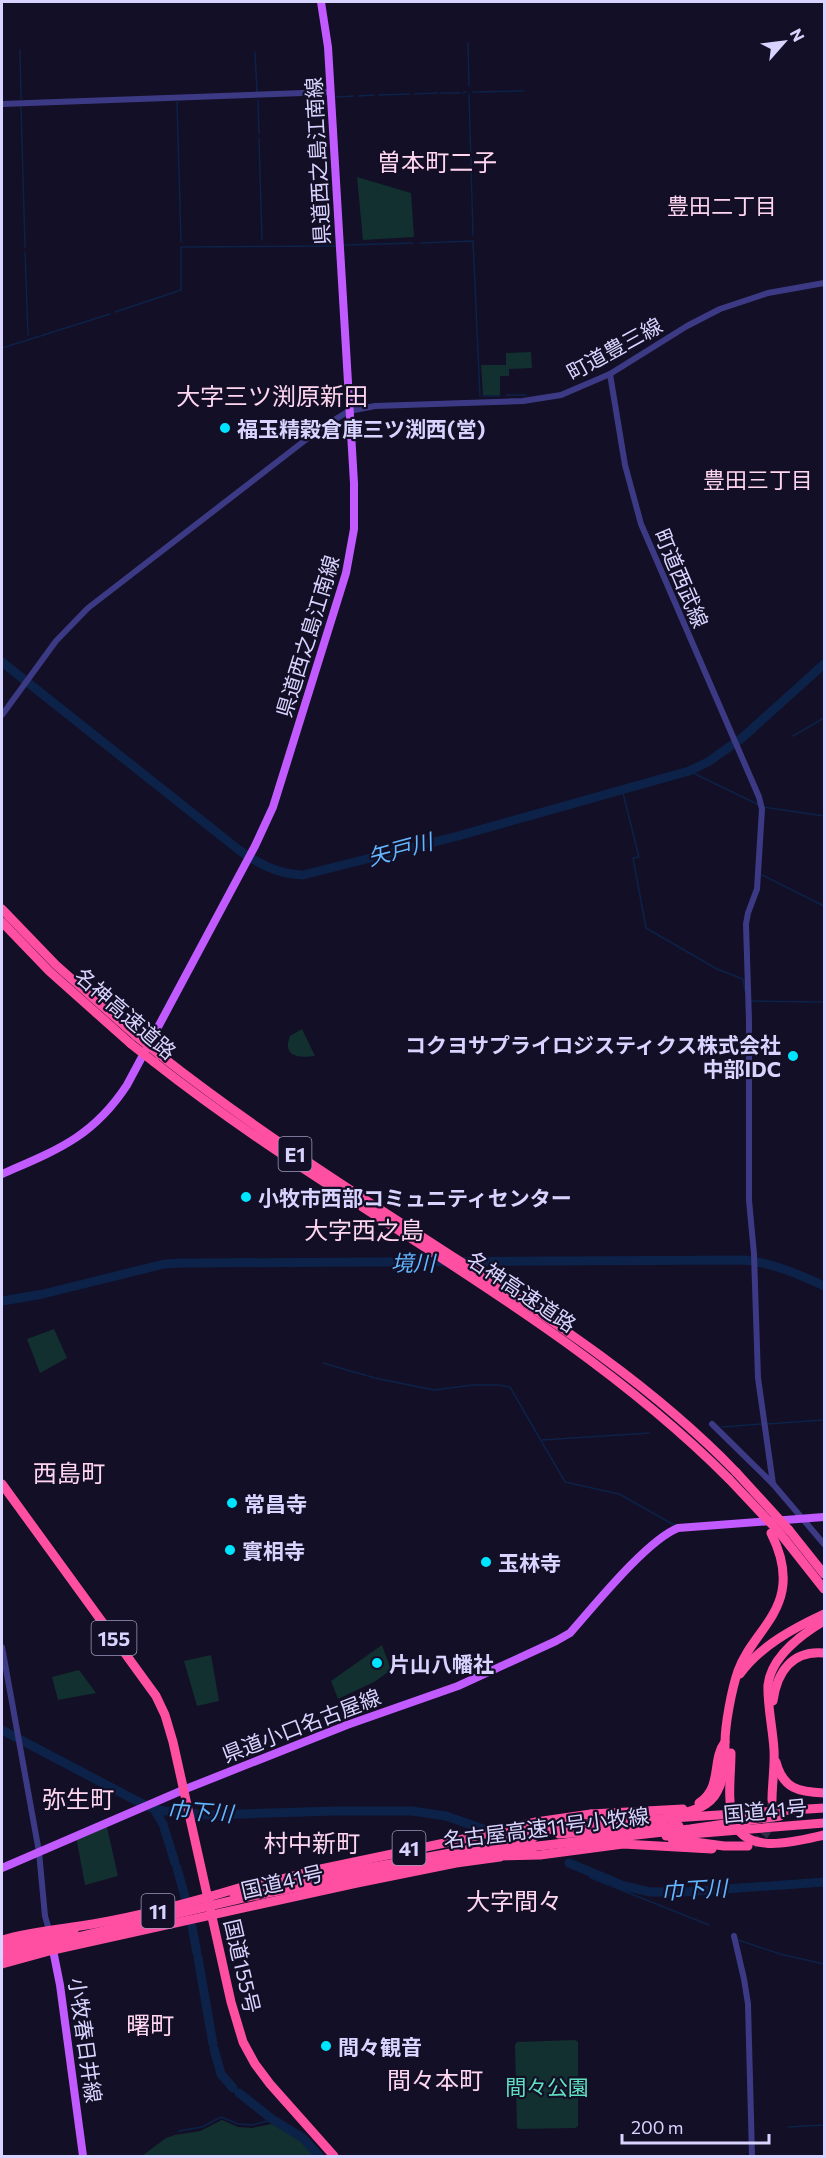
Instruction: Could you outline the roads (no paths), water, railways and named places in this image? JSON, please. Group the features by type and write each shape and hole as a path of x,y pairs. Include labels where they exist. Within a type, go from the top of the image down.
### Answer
{"highway":[{"name":"名神高速道路","path":"2,909 15,929"},
{"name":"名神高速道路","path":"2,922 15,929 81,988 134,1040 229,1119 465,1274 543,1320"},
{"name":"名神高速道路","path":"157,1059 296,1154 480,1273 626,1381 674,1427 732,1475 789,1530 825,1574"},
{"name":"名神高速道路","path":"732,1475 775,1533"},
{"name":"国道155号","path":"2,1484 156,1696 170,1733 186,1813 240,2034 249,2054 270,2084 334,2157"},
{"name":"国道155号","path":"2,1493 149,1695 160,1716 181,1791"},
{"path":"775,1533 825,1589"},
{"path":"241,1892 258,1885 316,1870 536,1822 591,1815 687,1809 703,1800 717,1774 739,1668 770,1620 782,1591 781,1557 775,1533"},
{"path":"732,1693 741,1673 760,1653 787,1633 825,1614"},
{"path":"772,1800 775,1754 768,1684 772,1671 790,1647 806,1633 825,1622"},
{"path":"772,1719 776,1685 783,1670 802,1655 825,1653"},
{"path":"722,1745 732,1753 731,1811 734,1824 743,1836 754,1842 768,1843 825,1835"},
{"path":"661,1820 664,1817 698,1809 717,1794 722,1779 726,1751 722,1745"},
{"path":"775,1754 782,1777 790,1786 805,1791 825,1793"},
{"name":"国道41号","path":"2,1940 93,1924 206,1898 331,1864 451,1839 532,1833 596,1823 825,1808"},
{"name":"名古屋高速11号小牧線","path":"2,1955 200,1907 458,1855 690,1829 780,1816 825,1813"},
{"name":"11","path":"2,1948 241,1892 372,1866 530,1838 632,1828 697,1825 728,1814"},
{"name":"国道41号","path":"2,1964 53,1950 456,1863 661,1836 825,1823"},
{"path":"355,1874 398,1871 489,1857 540,1855 612,1845 655,1845 712,1850 731,1850 750,1846 724,1846 661,1836"},
{"name":"国道155号","path":"210,1916 232,2029 240,2049 259,2078 327,2157"}],"main road":[{"name":"県道西之島江南線","path":"2,1174 71,1142 93,1126 114,1104 127,1085 270,816 346,573 352,546 355,506 331,92 326,26 321,2"},
{"name":"県道小口名古屋線","path":"2,1868 181,1791 347,1725 458,1686 556,1641 570,1633 644,1554 671,1531 678,1528 825,1517"},
{"name":"小牧春日井線","path":"49,1930 83,2157"}],"street":[{"path":"2,104 331,92"},
{"name":"町道豊三線","path":"349,411 375,406 534,400 570,392 610,374 687,326 720,309 775,291 825,283"},
{"name":"町道西武線","path":"610,374 625,465 641,524 762,809 757,889 746,924 749,1021 749,1200 754,1254 758,1378 773,1484"},
{"path":"2,715 30,675 69,627 100,598 321,428 349,411"},
{"path":"712,1424 773,1484 825,1544"},
{"path":"2,1647 39,1852 45,1916 49,1930"},
{"path":"734,1936 748,2004 752,2157"}],"waterway":[{"path":"468,43 469,86"},
{"path":"20,50 21,99"},
{"path":"255,52 257,93"},
{"path":"473,92 523,91"},
{"path":"414,94 438,93"},
{"path":"441,93 460,93"},
{"path":"379,95 409,94"},
{"path":"469,94 473,235"},
{"path":"358,96 374,95"},
{"path":"336,97 354,96"},
{"path":"258,100 259,134"},
{"path":"177,102 181,242"},
{"path":"21,107 25,247"},
{"path":"259,138 262,240"},
{"path":"420,243 473,241 480,396"},
{"path":"345,245 413,243"},
{"path":"115,312 181,290 181,247 336,246"},
{"path":"25,252 28,335"},
{"path":"2,348 110,314"},
{"path":"506,395 526,395"},
{"path":"483,396 500,396"},
{"name":"矢戸川","path":"2,662 239,850 269,867 285,873 303,875 458,836 689,771 708,762 742,738 824,664"},
{"path":"793,736 824,718"},
{"path":"689,771 759,805"},
{"path":"622,789 639,857 633,858 646,928 717,969 743,979 745,991"},
{"path":"763,807 824,816"},
{"path":"762,875 824,906"},
{"path":"750,1001 824,1002"},
{"name":"境川","path":"2,1301 43,1294 164,1264 184,1263 744,1260 775,1266 824,1286"},
{"path":"323,1363 375,1378 434,1390 473,1385 510,1387 565,1482 619,1494 676,1526"},
{"path":"766,1424 824,1420"},
{"path":"722,1427 761,1424"},
{"path":"542,1440 649,1433"},
{"name":"巾下川","path":"2,1730 154,1809 209,1815 412,1811 446,1816 486,1830"},
{"path":"154,1809 163,1824 175,1863"},
{"name":"巾下川","path":"569,1863 624,1886 650,1892 684,1892 824,1882"},
{"path":"177,1868 185,1897"},
{"path":"581,1868 591,1878 709,1925"},
{"path":"192,1927 197,1953"},
{"path":"738,1940 780,1954 824,1964"},
{"path":"198,1958 213,2044"},
{"path":"214,2049 221,2074 233,2088"},
{"path":"239,2093 272,2119 303,2138 319,2156"},
{"path":"179,2131 202,2127 221,2117 238,2124 252,2125 267,2121"},
{"path":"788,2127 824,2125"}],"tunnel":[{"path":"753,1844 767,1831 772,1814 772,1800"}],"place":[{"name":"福玉精穀倉庫三ツ渕西(営)","path":"225,428"},
{"name":"コクヨサプライロジスティクス株式会社 中部IDC","path":"793,1056"},
{"name":"小牧市西部コミュニティセンター","path":"246,1197"},
{"name":"常昌寺","path":"232,1503"},
{"name":"實相寺","path":"230,1550"},
{"name":"玉林寺","path":"486,1562"},
{"name":"片山八幡社","path":"377,1663"},
{"name":"間々観音","path":"326,2046"}],"district":[{"name":"曽本町二子","path":"437,161"},
{"name":"豊田二丁目","path":"722,205"},
{"name":"大字三ツ渕原新田","path":"272,395"},
{"name":"豊田三丁目","path":"758,479"},
{"name":"大字西之島","path":"364,1229"},
{"name":"西島町","path":"69,1472"},
{"name":"弥生町","path":"78,1798"},
{"name":"村中新町","path":"312,1842"},
{"name":"大字間々","path":"514,1900"},
{"name":"曙町","path":"150,2024"},
{"name":"間々本町","path":"435,2079"}],"park label":[{"name":"間々公園","path":"547,2086"}]}
